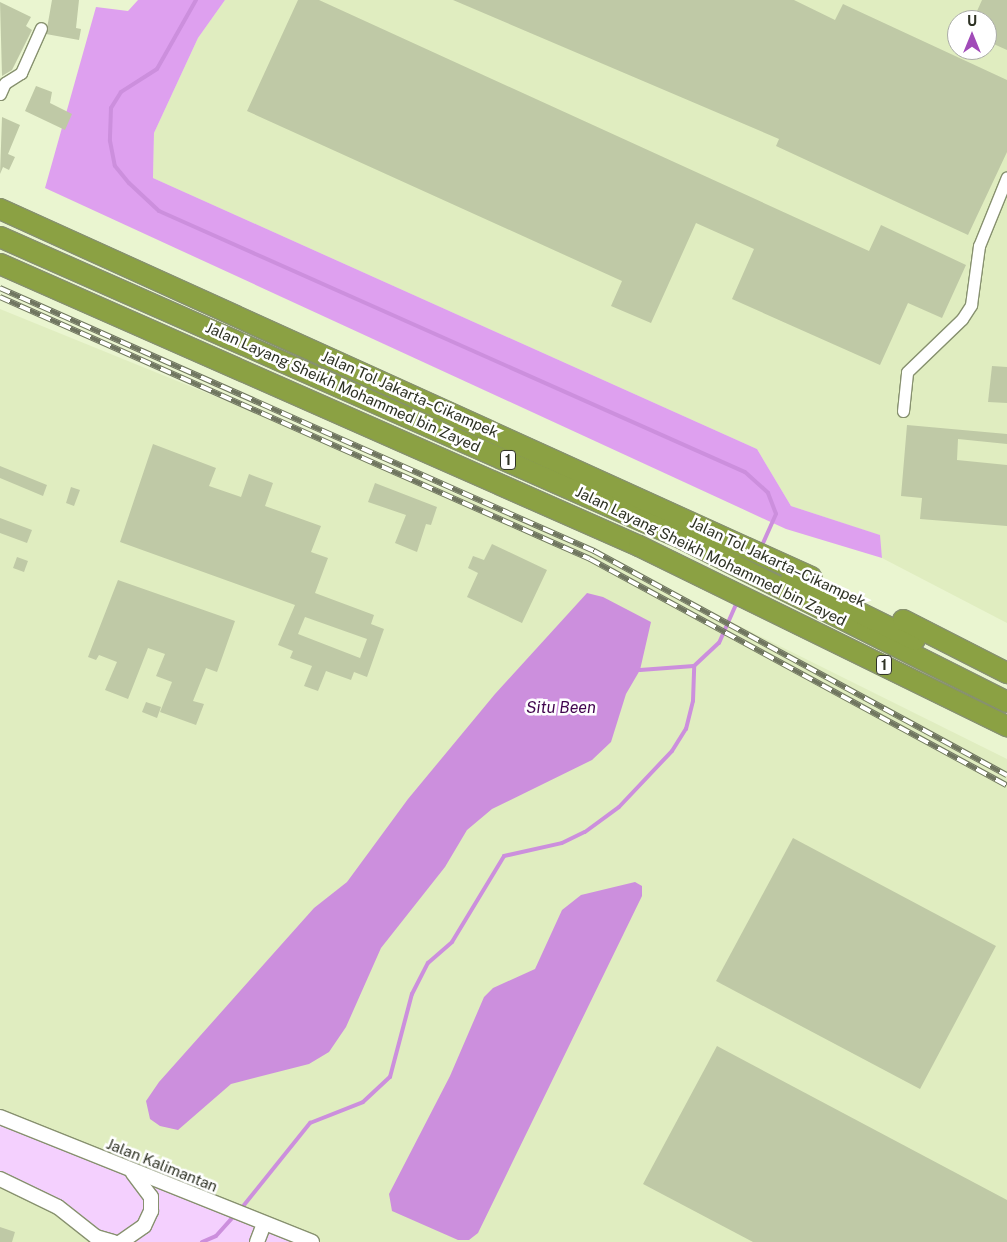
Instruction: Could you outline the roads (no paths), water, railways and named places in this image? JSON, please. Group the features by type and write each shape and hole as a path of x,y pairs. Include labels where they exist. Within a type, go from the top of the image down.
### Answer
{"highway":[{"name":"Jalan Tol Jakarta–Cikampek","path":"0,209 784,564 1007,673"},
{"name":"Jalan Layang Sheikh Mohammed bin Zayed","path":"0,223 434,414 840,602 1007,689"},
{"name":"Jalan Layang Sheikh Mohammed bin Zayed","path":"0,237 685,540 1007,702"},
{"name":"1","path":"0,264 704,576 1007,726"}],"street":[{"path":"0,94 5,83 21,73 41,28"},
{"path":"903,411 906,372 962,319 971,305 983,232 1007,177"},
{"name":"Jalan Kalimantan","path":"0,1117 132,1173 212,1204 247,1215 264,1224 312,1242"},
{"path":"122,1242 144,1226 151,1211 151,1197 132,1173"},
{"path":"0,1180 58,1207 96,1237 113,1242"},
{"path":"257,1242 264,1224"}],"water":[{"name":"Situ Been","path":"587,593 603,597 651,622 640,670 626,694 611,742 592,760 492,809 467,830 445,867 381,948 346,1027 329,1052 309,1064 231,1084 178,1130 160,1126 150,1119 146,1101 159,1082 314,908 347,882 408,799 495,694"},
{"path":"635,882 642,886 642,896 478,1233 469,1240 458,1240 392,1211 389,1194 450,1076 484,997 493,988 535,969 562,910 581,895"}],"waterway":[{"path":"196,0 157,69 121,92 111,108 110,141 115,166 129,183 159,211 745,472 768,493 776,514 761,548"},
{"path":"240,1210 310,1123 363,1102 390,1077 412,994 428,963 452,942 504,856 562,843 585,832 619,807 672,751 686,729 693,701 694,666 719,643 738,600"},
{"path":"640,670 694,666"},
{"path":"202,1242 216,1236 235,1215"}],"railway":[{"path":"0,288 594,551 1007,775"},
{"path":"0,297 590,559 1007,785"}]}
